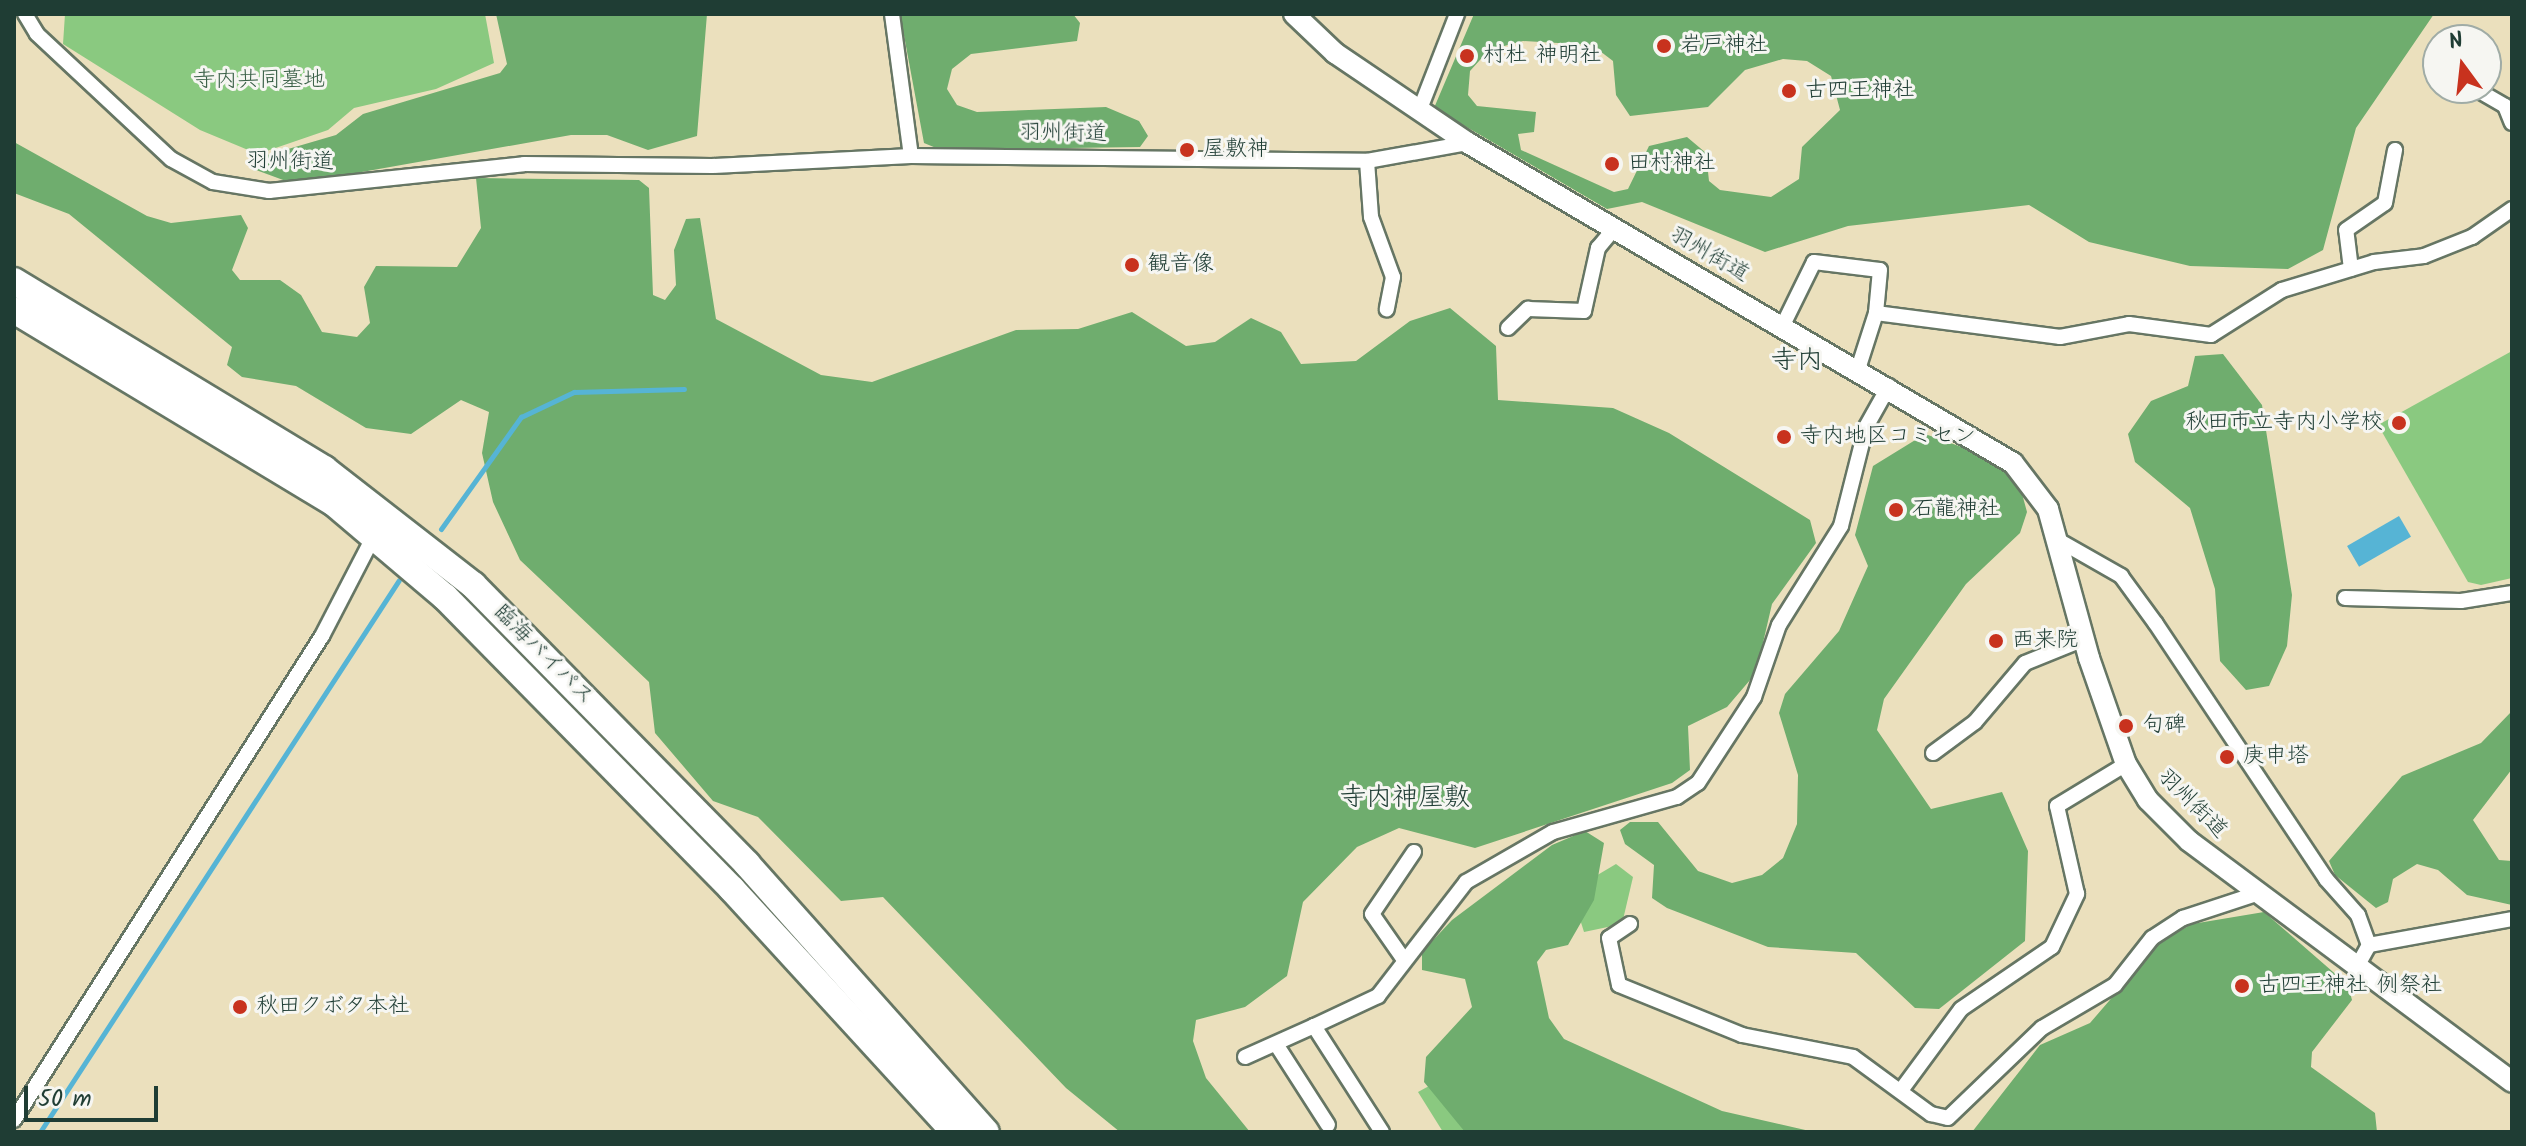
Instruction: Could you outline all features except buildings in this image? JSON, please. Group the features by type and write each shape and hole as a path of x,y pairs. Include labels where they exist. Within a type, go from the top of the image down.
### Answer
{"highway":[{"name":"臨海バイパス","path":"14,281 224,404 380,525 445,597 732,889 955,1132"},
{"name":"臨海バイパス","path":"14,310 380,525 473,585 631,743 986,1132"}],"street":[{"name":"羽州街道","path":"25,14 129,124 213,182 301,190 532,164 712,166 911,156 1367,161 1468,143 1859,366 2013,463 2048,509 2084,639 2126,764 2189,841 2512,1082"},
{"path":"892,14 911,156"},
{"path":"1294,14 1335,53 1468,143"},
{"path":"1420,109 1457,14"},
{"path":"2502,104 2512,123"},
{"path":"2351,269 2346,230 2385,203 2395,150"},
{"path":"1367,161 1371,217 1393,277 1387,309"},
{"path":"1876,313 2060,337 2129,324 2211,335 2282,290 2351,269 2424,256 2472,237 2512,209"},
{"path":"1508,328 1528,309 1584,311 1598,248 1614,229"},
{"path":"1783,325 1814,262 1880,270 1876,313 1859,366"},
{"path":"1245,1057 1378,996 1402,957 1466,882 1553,832 1677,797 1698,783 1754,697 1779,625 1841,526 1866,427 1889,386"},
{"path":"14,1120 322,636 380,525"},
{"path":"2058,540 2121,576 2326,879 2358,915 2369,945 2358,965"},
{"path":"2345,598 2461,601 2512,593"},
{"path":"1933,753 1975,722 2025,663 2084,639"},
{"path":"1902,1089 1961,1009 2052,947 2077,894 2057,806 2126,764"},
{"path":"1402,957 1372,914 1414,852"},
{"path":"1630,924 1609,938 1619,985 1742,1035 1853,1057 1948,1118 2042,1028 2115,985 2152,938 2183,918 2259,893"},
{"path":"2369,945 2512,919"},
{"path":"1314,1026 1382,1132"},
{"path":"1276,1044 1328,1125"}],"green space":[{"name":"寺内共同墓地","path":"65,14 485,14 494,63 436,89 354,108 328,130 258,154 200,130 63,44"},
{"path":"496,14 707,14 697,136 648,150 607,135 571,135 294,184 253,169 254,159 336,135 363,114 500,73 507,64"},
{"path":"900,14 1073,14 1080,23 1077,41 971,54 952,69 947,89 957,105 977,112 1106,107 1139,121 1148,136 1140,147 941,150 924,143"},
{"path":"1474,14 2434,14 2427,24 2422,24 2422,32 2356,128 2323,250 2288,269 2190,266 2089,242 2029,205 1848,226 1765,252 1642,202 1607,209 1434,108","holes":["1523,41 1592,45 1613,61 1616,95 1630,116 1708,107 1745,70 1783,59 1807,61 1831,76 1840,110 1802,147 1799,179 1771,197 1720,190 1709,181 1706,153 1687,137 1649,146 1628,189 1614,192 1521,150 1518,134 1534,132 1536,112 1477,106 1468,95 1470,71 1489,50"]},
{"path":"14,142 147,216 171,223 241,215 248,228 232,270 240,280 280,280 301,295 322,332 357,337 370,323 364,287 376,266 457,267 481,228 476,178 639,180 649,188 653,295 665,300 676,285 674,250 686,219 700,218 716,319 821,375 872,382 1016,330 1078,329 1132,312 1186,346 1215,342 1251,318 1281,332 1301,364 1356,361 1410,321 1450,308 1496,346 1498,400 1613,408 1669,433 1810,520 1816,543 1772,604 1756,673 1727,707 1688,726 1690,770 1672,783 1475,848 1399,828 1357,847 1303,902 1287,976 1245,1007 1196,1020 1193,1041 1206,1078 1250,1132 1120,1132 1066,1088 883,897 841,901 758,817 713,801 655,733 649,682 520,560 493,502 482,453 489,412 461,400 411,434 366,428 296,386 242,377 227,365 232,347 69,214 14,193"},
{"path":"2512,351 2512,578 2481,585 2468,582 2378,425"},
{"path":"2223,354 2262,405 2292,595 2287,646 2269,686 2246,690 2220,661 2215,589 2190,508 2135,462 2128,434 2151,401 2188,386 2195,356"},
{"path":"1925,434 1990,457 2021,490 2027,512 2020,533 1966,584 1884,699 1877,730 1931,809 2002,792 2028,851 2025,941 1939,1009 1915,1008 1856,953 1768,947 1667,908 1652,898 1654,865 1625,844 1620,830 1630,822 1658,822 1698,871 1732,883 1762,875 1783,858 1797,824 1798,775 1779,713 1785,694 1839,631 1868,566 1855,535 1873,466"},
{"path":"2512,711 2512,769 2473,820 2499,860 2512,861 2512,905 2467,895 2438,870 2417,864 2393,879 2388,902 2376,908 2335,875 2329,861 2402,776 2481,743"},
{"path":"1585,831 1604,843 1594,900 1568,945 1546,950 1537,962 1549,1018 1564,1039 1722,1111 1814,1132 1465,1132 1424,1082 1426,1057 1472,1007 1465,979 1422,970 1422,952 1452,920 1552,845"},
{"path":"1616,864 1633,877 1622,924 1584,932 1579,916 1589,880"},
{"path":"2264,912 2348,985 2352,1000 2312,1052 2311,1067 2375,1113 2377,1132 1972,1132 2040,1045 2090,1023 2160,942 2192,924"},
{"path":"1440,1080 1481,1132 1443,1132 1418,1092"}],"water":[{"path":"2399,516 2411,537 2359,567 2347,546"}],"waterway":[{"path":"441,529 521,417 574,392 684,389"},
{"path":"40,1132 399,580"}],"place":[{"name":"岩戸神社","path":"1664,46"},
{"name":"村杜 神明社","path":"1467,56"},
{"name":"古四王神社","path":"1789,91"},
{"name":"屋敷神","path":"1187,150"},
{"name":"田村神社","path":"1612,164"},
{"name":"観音像","path":"1132,265"},
{"name":"秋田市立寺内小学校","path":"2399,423"},
{"name":"寺内地区コミセン","path":"1784,437"},
{"name":"石龍神社","path":"1896,510"},
{"name":"西来院","path":"1996,641"},
{"name":"句碑","path":"2126,726"},
{"name":"庚申塔","path":"2227,757"},
{"name":"古四王神社 例祭社","path":"2242,986"},
{"name":"秋田クボタ本社","path":"240,1007"}],"district":[{"name":"寺内","path":"1797,362"},
{"name":"寺内神屋敷","path":"1405,799"}]}
